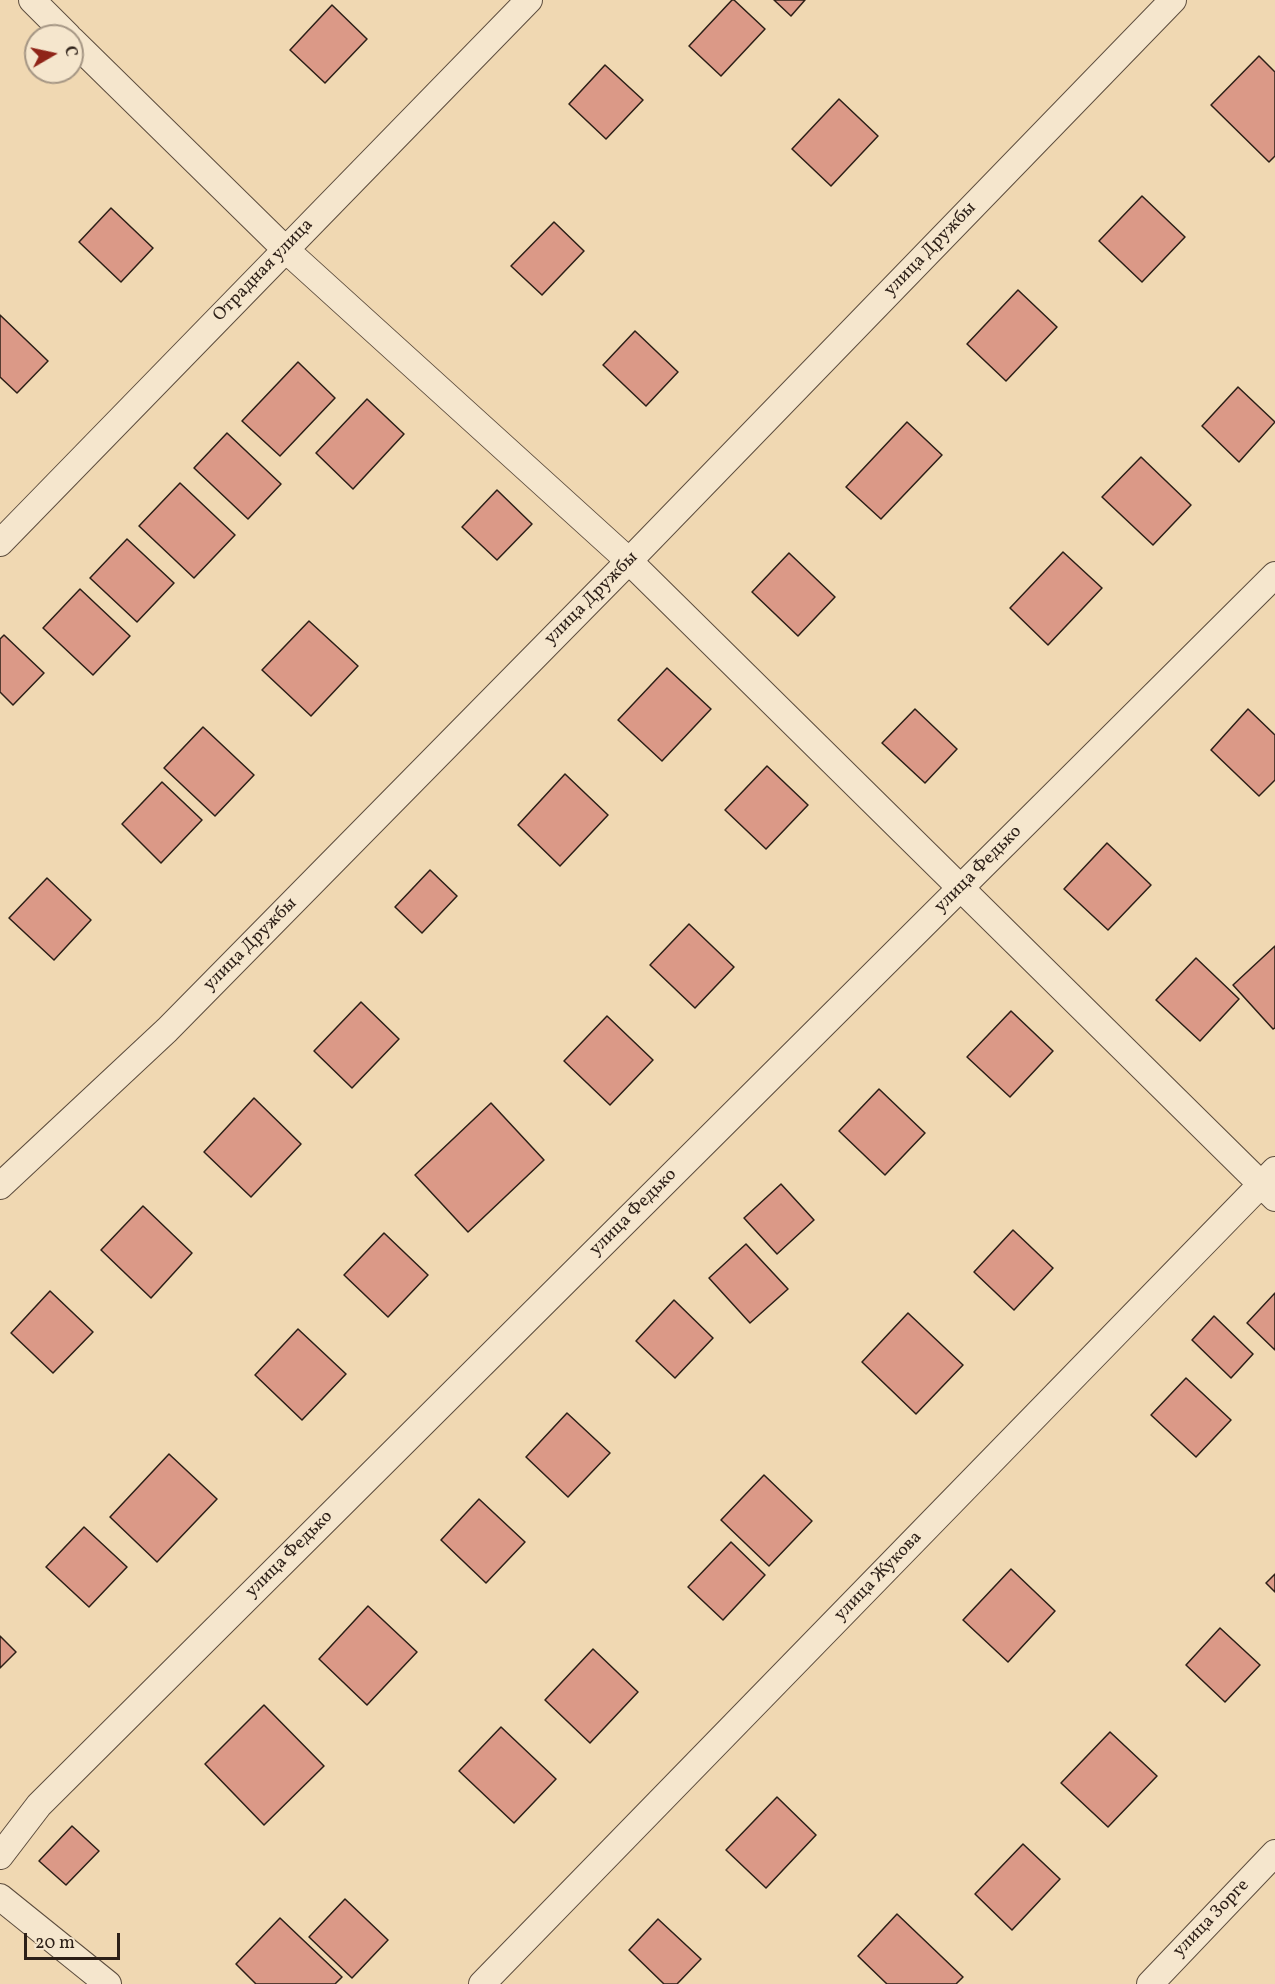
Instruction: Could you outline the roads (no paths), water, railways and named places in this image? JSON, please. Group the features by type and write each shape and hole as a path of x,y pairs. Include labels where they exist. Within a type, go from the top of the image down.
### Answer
{"street":[{"path":"32,0 56,24"},
{"name":"Отрадная улица","path":"0,543 529,0"},
{"name":"улица Дружбы","path":"0,1186 167,1030 629,561 1173,0"},
{"path":"84,51 285,249 629,561 961,887 1271,1184"},
{"name":"улица Федько","path":"0,1856 39,1805 1275,575"},
{"name":"улица Жукова","path":"482,1984 1271,1184"},
{"name":"улица Зорге","path":"1150,1984 1275,1853"},
{"path":"0,1896 108,1984"}]}
